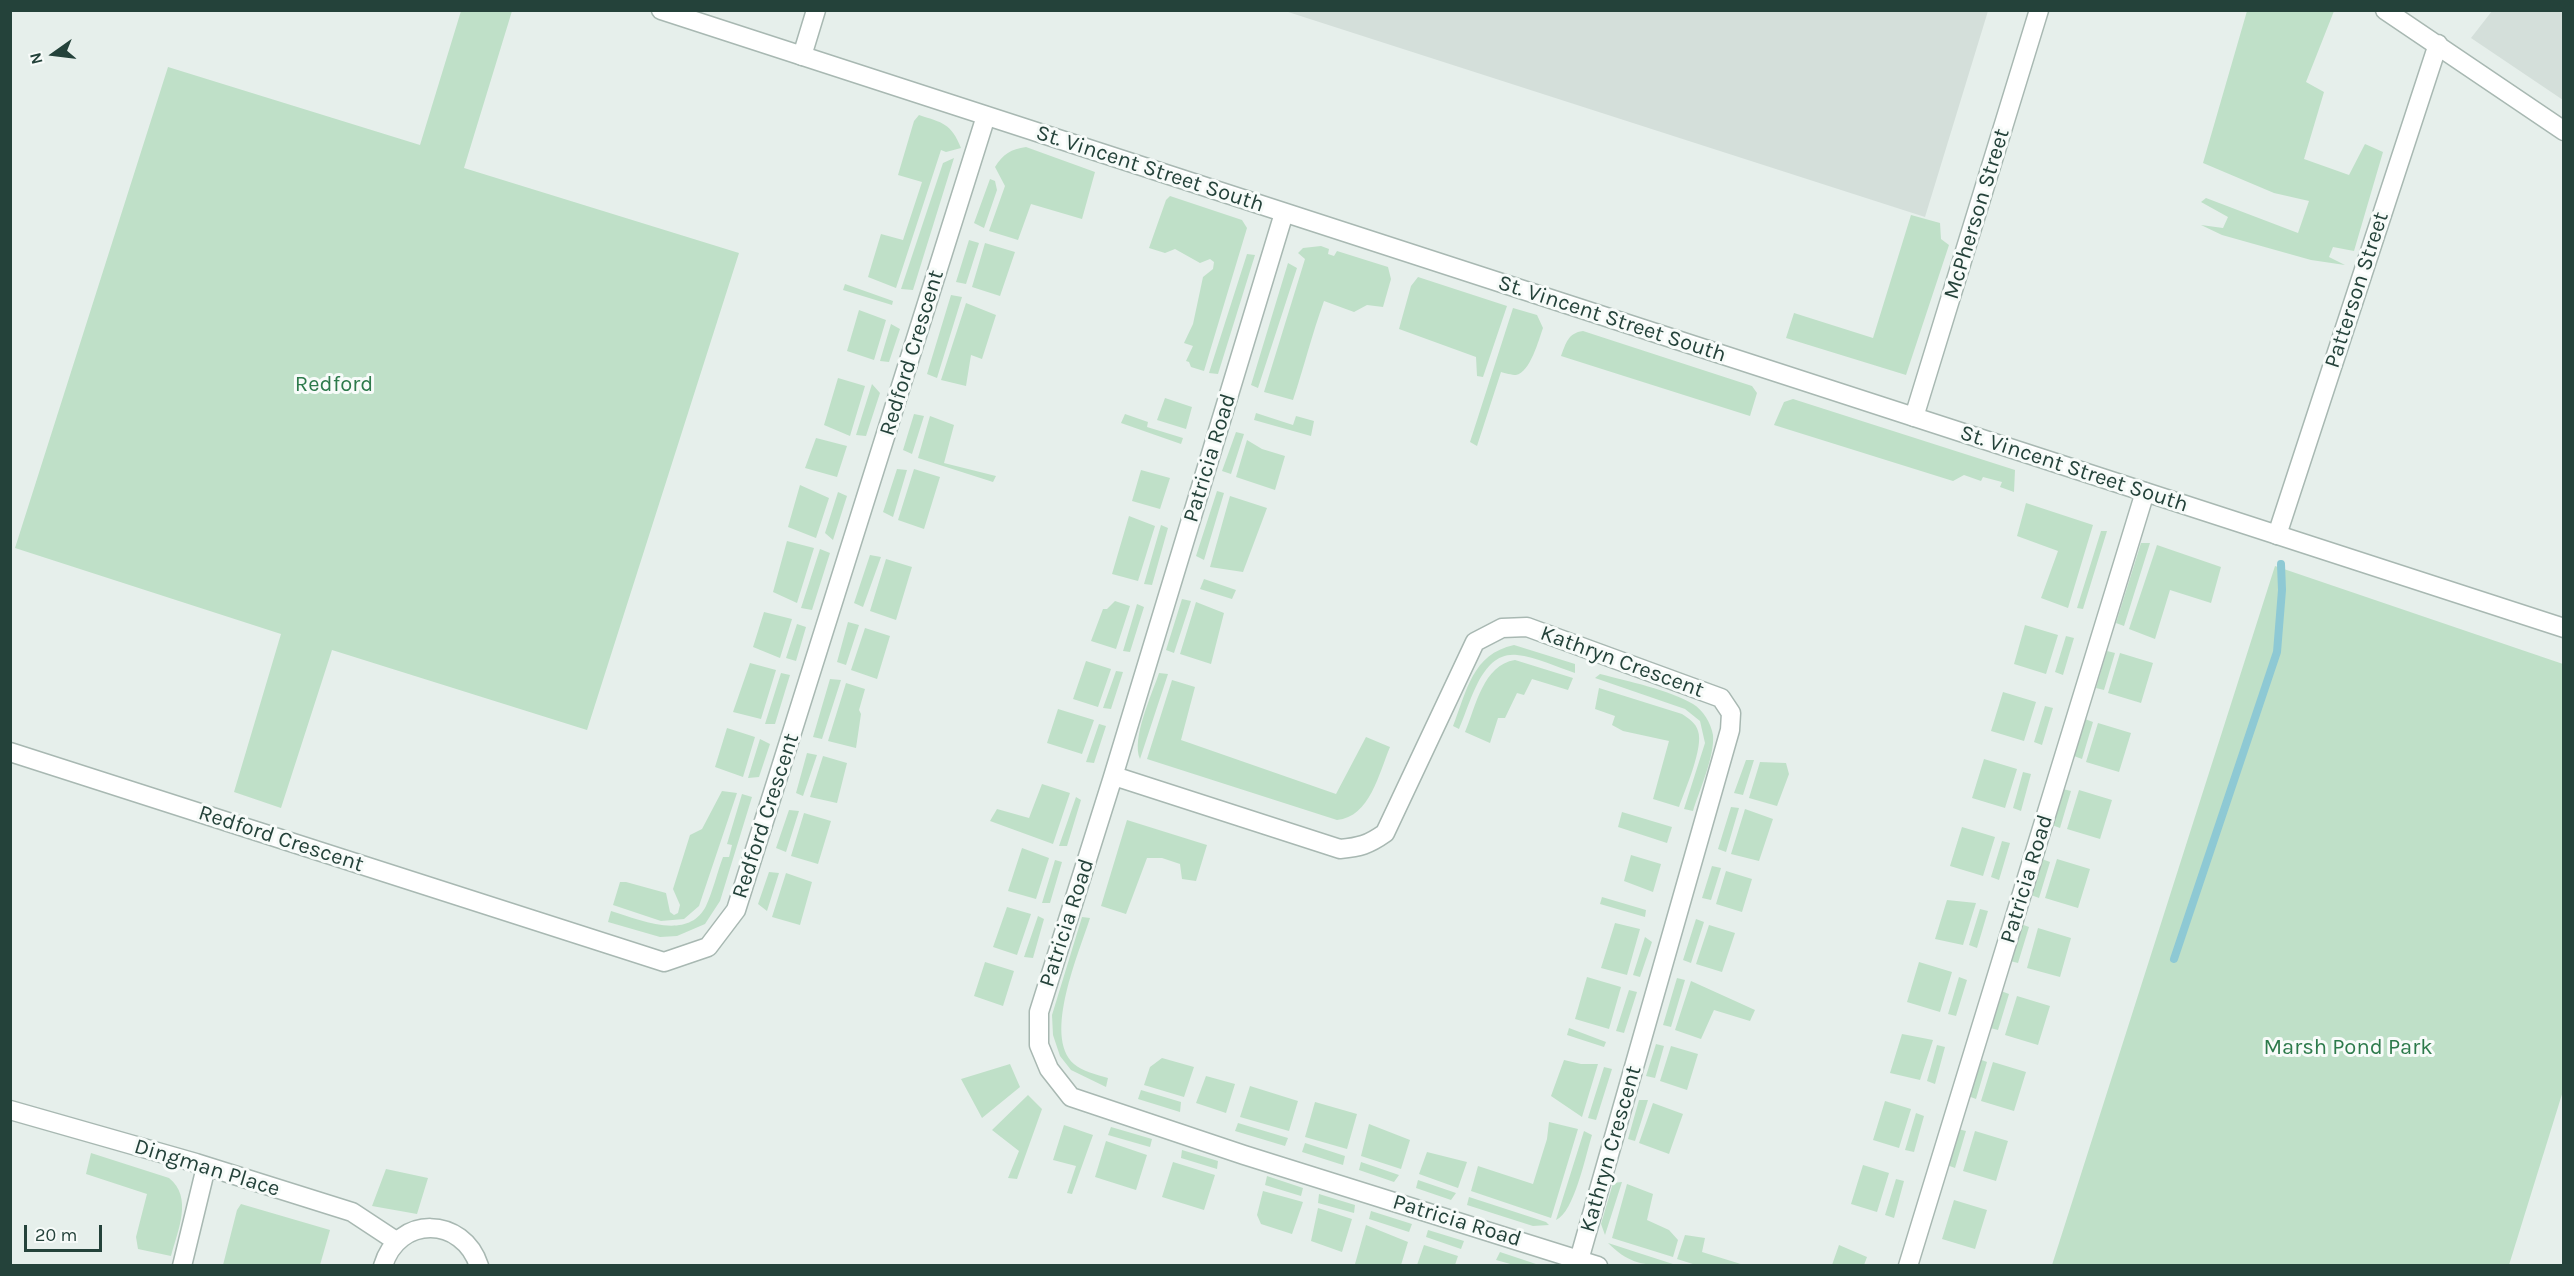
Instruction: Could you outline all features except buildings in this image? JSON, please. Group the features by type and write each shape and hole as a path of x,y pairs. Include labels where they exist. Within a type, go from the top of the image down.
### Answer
{"street":[{"name":"St. Vincent Street South","path":"660,10 2564,628"},
{"path":"802,56 816,10"},
{"name":"McPherson Street","path":"1914,417 2039,10"},
{"path":"2385,10 2564,131"},
{"name":"Patterson Street","path":"2277,535 2438,44"},
{"name":"Redford Crescent","path":"10,752 664,962 708,947 736,910 986,116"},
{"name":"Patricia Road","path":"1284,213 1114,776 1039,1011 1039,1046 1049,1069 1071,1097 1244,1155 1598,1266"},
{"name":"Patricia Road","path":"1908,1266 2145,492"},
{"name":"Kathryn Crescent","path":"1114,776 1340,849 1367,846 1385,833 1475,642 1502,628 1527,627 1721,698 1731,713 1728,737 1579,1260"},
{"name":"Dingman Place","path":"10,1110 352,1212 396,1241"},
{"path":"182,1266 206,1167"},
{"path":"383,1266 386,1255 396,1241 416,1230 433,1227 450,1231 471,1248 479,1266"}],"shaded area":[{"path":"1285,11 1988,11 1925,217"},
{"path":"2492,11 2563,11 2563,100 2471,38"}],"green space":[{"name":"Redford","path":"461,11 512,11 464,168 739,253 587,730 332,650 281,808 234,792 281,634 15,548 168,67 420,145"},
{"path":"2247,11 2334,11 2306,82 2324,92 2304,159 2349,175 2365,144 2383,152 2354,251 2333,247 2329,257 2345,265 2311,260 2222,235 2201,225 2223,228 2228,217 2201,202 2206,198 2298,233 2309,201 2274,193 2203,163"},
{"path":"919,115 945,125 954,133 961,148 946,152 941,150 896,288 868,277 881,234 903,240 922,182 898,175 914,121"},
{"path":"1026,147 1095,172 1082,219 1031,204 1018,240 989,231 1005,186 995,167 1008,153"},
{"path":"954,158 913,290 901,289 943,163"},
{"path":"990,179 995,181 997,190 984,228 974,223"},
{"path":"1170,196 1242,220 1247,228 1204,371 1191,367 1186,361 1193,346 1184,343 1193,324 1203,277 1213,269 1214,262 1210,259 1200,263 1175,249 1165,253 1149,248 1166,200"},
{"path":"1911,215 1940,223 1941,239 1949,245 1906,375 1786,338 1794,313 1873,338"},
{"path":"969,240 979,243 966,284 956,282"},
{"path":"985,243 1015,252 1000,296 972,287"},
{"path":"1321,246 1329,249 1328,254 1334,256 1337,251 1388,267 1391,279 1383,307 1367,305 1354,312 1324,301 1293,400 1264,392 1305,259 1298,253 1303,248"},
{"path":"1247,254 1255,255 1218,374 1209,373"},
{"path":"1288,263 1297,268 1258,388 1251,385"},
{"path":"1418,277 1507,306 1483,377 1477,376 1476,357 1399,329 1411,286"},
{"path":"845,284 893,301 892,305 843,290"},
{"path":"951,295 962,297 937,378 927,374"},
{"path":"966,303 996,315 982,359 971,355 966,386 941,380"},
{"path":"1513,308 1537,315 1543,328 1526,368 1516,375 1501,372 1477,446 1470,442"},
{"path":"859,310 886,320 874,360 847,351"},
{"path":"891,324 900,329 889,362 880,361"},
{"path":"1583,331 1752,386 1757,393 1750,416 1561,356 1571,336"},
{"path":"838,378 865,386 850,436 824,425"},
{"path":"872,384 880,393 866,436 856,435"},
{"path":"1165,398 1192,407 1186,429 1157,420"},
{"path":"1793,399 2015,470 2014,492 2000,487 2002,482 1983,477 1981,481 1964,475 1953,481 1774,425 1784,402"},
{"path":"1256,413 1293,425 1296,416 1314,421 1311,436 1254,420"},
{"path":"914,414 924,416 912,454 903,450"},
{"path":"1125,414 1148,422 1147,427 1183,438 1181,444 1121,423"},
{"path":"930,416 954,425 944,463 996,476 993,482 918,458"},
{"path":"1236,432 1244,434 1231,474 1222,471"},
{"path":"816,438 847,446 837,477 805,468"},
{"path":"1247,440 1262,449 1285,456 1275,490 1236,477"},
{"path":"897,469 907,470 893,517 883,512"},
{"path":"914,469 940,477 924,529 898,520"},
{"path":"1141,470 1170,478 1160,509 1132,501"},
{"path":"800,485 829,498 816,538 788,527"},
{"path":"1217,491 1224,493 1204,560 1196,556"},
{"path":"838,492 847,496 833,540 825,533"},
{"path":"1230,496 1267,508 1243,572 1210,567"},
{"path":"2026,503 2093,525 2068,608 2041,598 2058,551 2017,536"},
{"path":"1129,516 1155,526 1138,581 1112,574"},
{"path":"1161,525 1168,528 1152,585 1144,584"},
{"path":"2101,531 2107,531 2083,609 2077,608"},
{"path":"787,541 814,548 797,603 773,592"},
{"path":"2141,543 2150,543 2124,626 2116,623"},
{"path":"2157,545 2221,567 2211,603 2170,590 2155,639 2129,629"},
{"path":"820,549 830,553 812,610 801,608"},
{"path":"870,555 881,557 863,607 854,603"},
{"path":"886,559 912,567 896,620 870,611"},
{"name":"Marsh Pond Park","path":"2275,566 2563,664 2563,1091 2509,1265 2052,1265"},
{"path":"1204,579 1236,590 1232,599 1200,589"},
{"path":"1182,599 1191,601 1174,653 1166,650"},
{"path":"1115,601 1130,606 1116,649 1091,641 1103,609 1107,609"},
{"path":"1196,602 1224,613 1211,664 1180,654"},
{"path":"1137,604 1144,607 1130,652 1123,651"},
{"path":"764,612 792,619 780,658 753,647"},
{"path":"848,622 859,625 846,665 837,662"},
{"path":"797,624 806,627 796,661 786,658"},
{"path":"2025,625 2058,635 2046,674 2014,664"},
{"path":"865,628 890,636 877,679 851,670"},
{"path":"2066,636 2074,638 2063,675 2055,672"},
{"path":"1514,645 1575,664 1575,673 1532,658 1517,655 1505,656 1494,661 1486,670 1473,693 1459,729 1453,726 1467,687 1480,665 1500,650"},
{"path":"2107,651 2115,653 2104,690 2096,688"},
{"path":"2120,653 2153,663 2141,703 2108,693"},
{"path":"1515,660 1573,678 1568,690 1532,679 1524,695 1517,693 1505,718 1498,718 1490,743 1465,732 1477,699 1488,678 1504,663"},
{"path":"1086,661 1111,669 1098,707 1073,699"},
{"path":"750,663 776,670 761,719 733,712"},
{"path":"1116,671 1123,672 1111,709 1103,708"},
{"path":"781,673 790,675 775,724 765,724"},
{"path":"1159,673 1168,674 1140,759 1138,740 1140,729"},
{"path":"1600,674 1673,694 1693,704 1706,717 1712,730 1713,743 1709,763 1693,811 1684,809 1705,743 1700,721 1685,709 1595,678"},
{"path":"830,679 841,680 822,739 813,737"},
{"path":"1172,680 1195,687 1181,740 1336,794 1366,737 1390,747 1372,792 1358,811 1337,820 1147,759"},
{"path":"846,683 865,689 859,710 861,714 856,748 828,741"},
{"path":"1599,688 1682,714 1696,726 1699,738 1698,747 1693,769 1679,807 1653,799 1669,741 1623,731 1612,725 1615,716 1595,709"},
{"path":"2003,692 2036,702 2024,741 1991,731"},
{"path":"2045,706 2053,708 2042,745 2034,742"},
{"path":"1058,709 1094,720 1082,754 1047,743"},
{"path":"2085,719 2093,722 2082,759 2074,756"},
{"path":"2098,723 2131,733 2119,772 2086,762"},
{"path":"1099,724 1106,726 1094,763 1086,762"},
{"path":"727,728 755,737 743,777 715,767"},
{"path":"760,739 770,744 759,777 748,778"},
{"path":"807,753 817,755 803,796 796,793"},
{"path":"823,756 847,763 837,803 810,797"},
{"path":"1984,759 2017,769 2005,808 1972,798"},
{"path":"1746,760 1754,760 1743,795 1734,793"},
{"path":"1760,762 1786,763 1789,774 1777,806 1749,798"},
{"path":"2023,772 2031,774 2021,811 2013,808"},
{"path":"1042,784 1070,793 1053,844 990,821 997,809 1029,818"},
{"path":"2063,789 2071,791 2060,828 2052,825"},
{"path":"2079,790 2112,800 2100,839 2067,829"},
{"path":"722,791 737,793 699,906 684,919 661,921 613,905 620,882 626,882 666,893 670,912 674,915 678,913 680,905 673,889 690,835 702,829"},
{"path":"742,794 752,797 720,901 705,924 677,936 660,937 608,922 611,911 648,922 675,926 698,917 706,906 723,857 729,857 732,845 727,844"},
{"path":"1076,797 1081,800 1067,846 1059,846"},
{"path":"1731,807 1739,808 1726,852 1718,849"},
{"path":"1745,809 1773,819 1759,861 1731,854"},
{"path":"789,810 799,811 786,852 776,848"},
{"path":"1622,812 1672,827 1667,843 1618,827"},
{"path":"804,813 831,821 818,864 791,856"},
{"path":"1127,820 1207,845 1196,881 1182,879 1180,864 1162,858 1147,858 1126,914 1101,906"},
{"path":"1962,827 1995,837 1983,876 1950,866"},
{"path":"2002,841 2010,843 1999,880 1991,877"},
{"path":"1022,848 1049,858 1036,899 1008,891"},
{"path":"1631,855 1661,864 1653,892 1624,881"},
{"path":"2042,859 2050,862 2039,898 2031,895"},
{"path":"2057,859 2090,869 2078,908 2045,898"},
{"path":"1055,860 1062,862 1050,903 1042,903"},
{"path":"1712,866 1721,868 1711,900 1702,898"},
{"path":"1726,871 1752,879 1742,912 1716,904"},
{"path":"769,872 779,873 767,911 758,904"},
{"path":"786,873 812,882 800,925 772,917"},
{"path":"1602,897 1646,910 1645,917 1600,904"},
{"path":"1947,900 1976,903 1963,945 1935,939"},
{"path":"1007,907 1031,914 1017,955 993,947"},
{"path":"1980,909 1988,911 1977,948 1969,945"},
{"path":"1038,916 1044,919 1033,958 1024,957"},
{"path":"1082,917 1090,918 1066,993 1062,1014 1062,1034 1065,1051 1074,1064 1085,1071 1108,1078 1106,1087 1071,1070 1060,1056 1053,1035 1052,1015"},
{"path":"1696,919 1704,922 1691,963 1683,960"},
{"path":"1615,923 1640,929 1627,975 1601,968"},
{"path":"2021,924 2029,927 2018,963 2010,961"},
{"path":"1709,925 1735,933 1722,972 1696,964"},
{"path":"2038,928 2071,938 2060,977 2027,968"},
{"path":"1645,937 1652,942 1640,977 1633,975"},
{"path":"985,962 1014,971 1003,1006 974,996"},
{"path":"1919,962 1952,972 1940,1012 1907,1002"},
{"path":"1587,977 1621,987 1609,1029 1575,1019"},
{"path":"1959,977 1967,980 1956,1016 1948,1014"},
{"path":"1677,978 1685,980 1671,1027 1663,1025"},
{"path":"1691,981 1755,1010 1750,1021 1714,1010 1701,1039 1675,1030"},
{"path":"1629,990 1637,992 1624,1033 1616,1031"},
{"path":"2001,991 2009,994 1998,1030 1990,1028"},
{"path":"2017,996 2050,1006 2038,1045 2005,1035"},
{"path":"1569,1028 1606,1042 1604,1047 1567,1035"},
{"path":"1902,1034 1933,1040 1920,1080 1890,1073"},
{"path":"1656,1044 1664,1046 1655,1078 1646,1076"},
{"path":"1937,1045 1945,1047 1935,1084 1927,1081"},
{"path":"1671,1046 1698,1054 1687,1090 1660,1081"},
{"path":"1162,1058 1194,1067 1184,1097 1144,1085 1150,1067"},
{"path":"1979,1059 1987,1062 1976,1099 1968,1096"},
{"path":"1564,1060 1581,1064 1598,1064 1582,1117 1551,1096"},
{"path":"1993,1062 2026,1072 2014,1111 1981,1101"},
{"path":"1010,1064 1020,1087 982,1118 961,1079"},
{"path":"1604,1067 1612,1069 1596,1120 1588,1118"},
{"path":"1206,1076 1235,1084 1226,1113 1196,1103"},
{"path":"1250,1086 1298,1101 1289,1131 1240,1117"},
{"path":"1141,1090 1181,1102 1180,1112 1138,1099"},
{"path":"1028,1095 1042,1109 1017,1179 1008,1178 1019,1151 992,1130"},
{"path":"1639,1100 1648,1100 1635,1141 1628,1139"},
{"path":"1885,1101 1911,1109 1899,1148 1873,1140"},
{"path":"1315,1102 1357,1114 1347,1149 1305,1137"},
{"path":"1653,1103 1683,1114 1669,1154 1639,1143"},
{"path":"1916,1113 1924,1116 1914,1152 1905,1150"},
{"path":"1549,1122 1578,1129 1551,1218 1471,1191 1478,1166 1533,1184 1547,1139"},
{"path":"1238,1123 1288,1138 1285,1146 1235,1131"},
{"path":"1369,1124 1410,1140 1401,1169 1361,1156"},
{"path":"1064,1125 1093,1135 1072,1194 1067,1193 1076,1166 1053,1160"},
{"path":"1111,1127 1152,1139 1150,1147 1108,1135"},
{"path":"1958,1129 1966,1131 1955,1168 1947,1165"},
{"path":"1584,1131 1592,1135 1574,1195 1562,1215 1556,1220"},
{"path":"1975,1131 2008,1141 1996,1181 1963,1171"},
{"path":"1106,1141 1147,1155 1136,1190 1095,1177"},
{"path":"1305,1143 1345,1156 1343,1165 1302,1152"},
{"path":"1182,1150 1218,1161 1217,1169 1181,1158"},
{"path":"1427,1152 1467,1162 1458,1188 1419,1174"},
{"path":"91,1153 169,1178 176,1186 182,1204 182,1214 171,1256 138,1249 136,1237 147,1194 86,1174"},
{"path":"1173,1162 1215,1175 1204,1210 1162,1197"},
{"path":"1361,1162 1399,1175 1394,1182 1359,1170"},
{"path":"1863,1165 1889,1173 1877,1212 1851,1204"},
{"path":"386,1169 428,1178 417,1214 372,1206"},
{"path":"1267,1176 1303,1188 1301,1196 1265,1185"},
{"path":"1896,1179 1904,1181 1894,1218 1885,1215"},
{"path":"1418,1180 1456,1193 1451,1200 1416,1188"},
{"path":"1622,1182 1605,1235 1601,1224 1613,1183"},
{"path":"1627,1184 1653,1194 1647,1220 1669,1230 1678,1240 1673,1257 1612,1238"},
{"path":"1263,1191 1303,1202 1292,1234 1261,1224 1257,1215"},
{"path":"1319,1194 1355,1205 1354,1213 1318,1203"},
{"path":"1469,1197 1546,1222 1549,1225 1533,1226 1467,1205"},
{"path":"1954,1200 1987,1210 1975,1249 1942,1239"},
{"path":"241,1204 330,1230 320,1265 223,1265 237,1210"},
{"path":"1318,1208 1352,1219 1342,1252 1311,1241"},
{"path":"1371,1211 1412,1224 1409,1232 1369,1219"},
{"path":"1366,1225 1408,1242 1401,1265 1355,1264"},
{"path":"1428,1230 1464,1241 1461,1249 1426,1237"},
{"path":"1685,1235 1705,1238 1702,1252 1744,1265 1696,1265 1677,1259"},
{"path":"1608,1243 1676,1265 1639,1263 1624,1256"},
{"path":"1424,1245 1458,1256 1455,1265 1417,1265"},
{"path":"1839,1245 1867,1257 1864,1265 1832,1265"},
{"path":"1500,1252 1536,1264 1514,1265 1496,1260"}],"waterway":[{"path":"2174,959 2277,652 2282,590 2281,564"}]}
